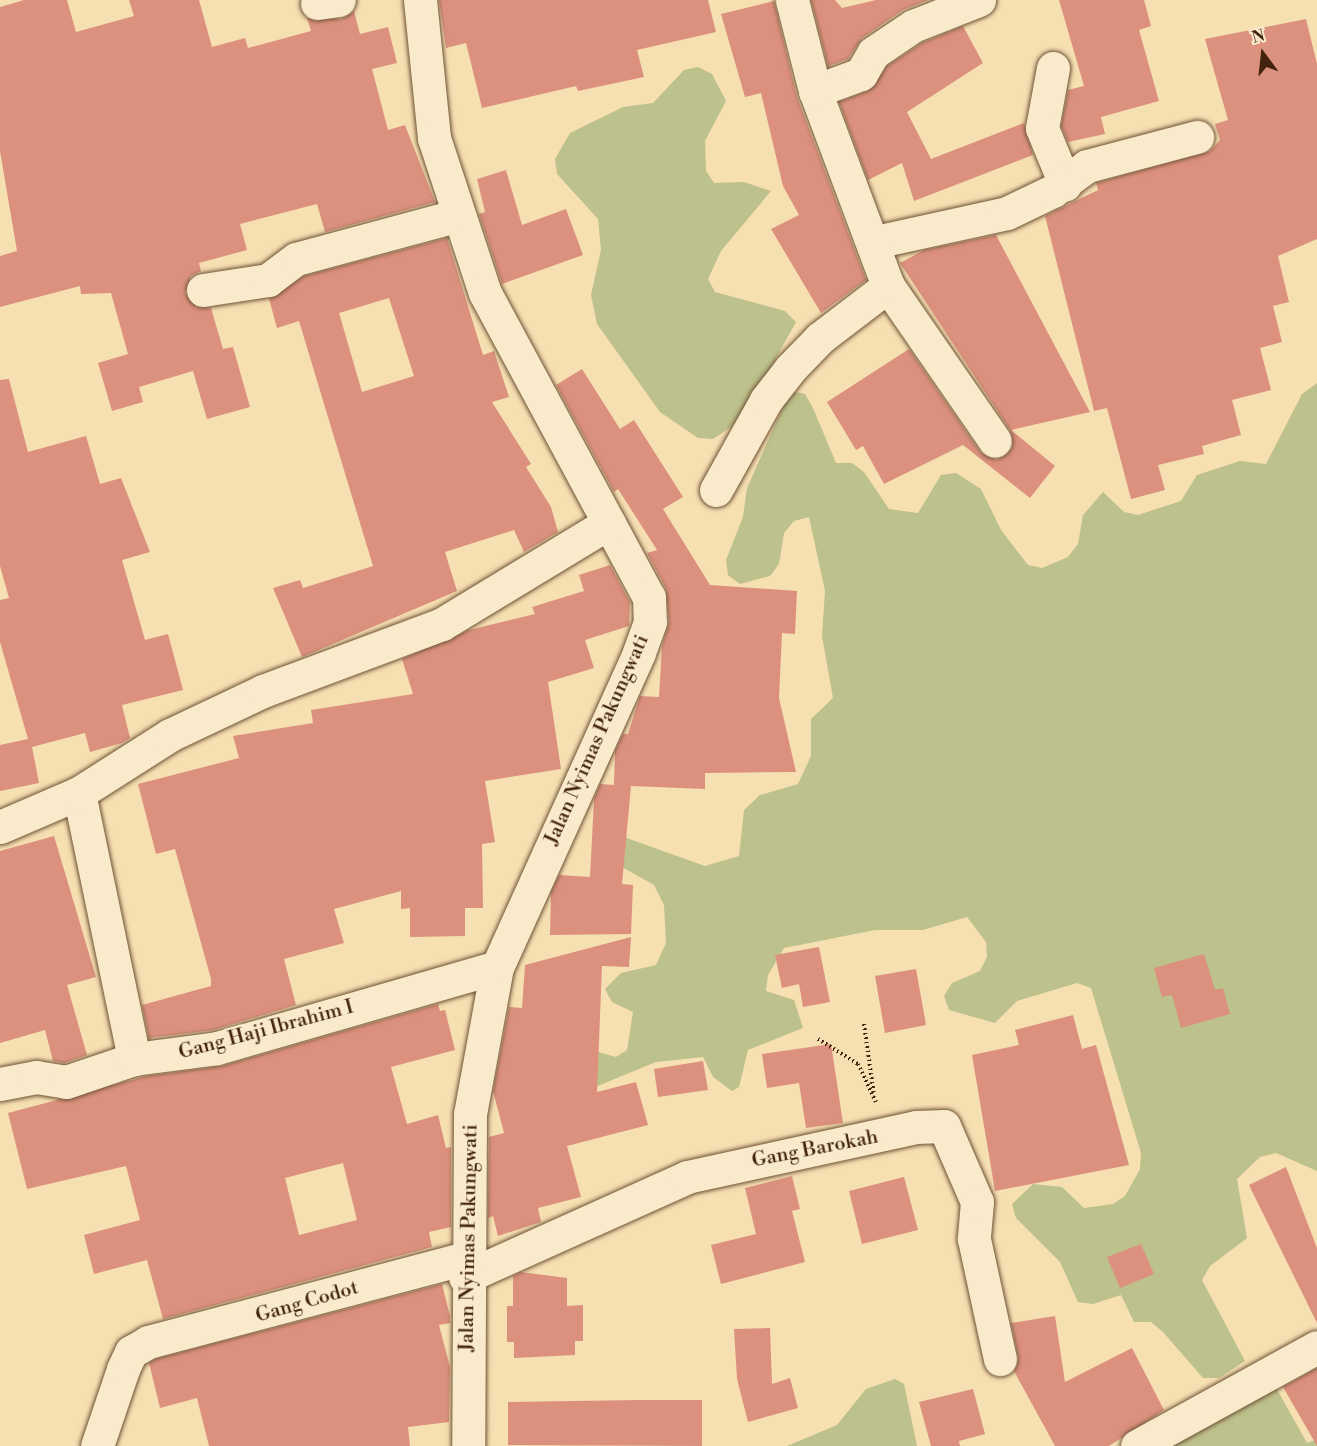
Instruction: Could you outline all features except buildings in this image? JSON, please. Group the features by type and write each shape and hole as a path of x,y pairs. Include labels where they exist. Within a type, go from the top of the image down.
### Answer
{"street":[{"name":"Jalan Nyimas Pakungwati","path":"420,0 434,138 455,216 531,387 641,575 650,622 497,966 470,1114 465,1267 468,1446"},
{"path":"792,0 815,92 875,242 888,286 995,441"},
{"path":"815,92 861,74 873,53 898,34 979,0"},
{"path":"1053,68 1042,128 1065,184"},
{"path":"875,242 1007,213 1065,184 1087,166 1197,136"},
{"path":"203,290 268,280 296,259 455,216"},
{"path":"716,490 766,400 790,369 820,338 888,286"},
{"path":"0,827 79,793 170,735 263,691 442,624 609,523"},
{"path":"79,793 134,1059"},
{"name":"Gang Haji Ibrahim I","path":"0,1084 36,1077 66,1082 134,1059 217,1048 497,966"},
{"name":"Gang Barokah","path":"465,1267 687,1177 931,1125 951,1133 977,1202 974,1239 1000,1359"},
{"name":"Gang Codot","path":"97,1446 131,1352 148,1342 465,1267"},
{"path":"1137,1446 1317,1347"}],"path":[{"path":"864,1024 875,1100 883,1136"},
{"path":"818,1039 858,1064 875,1100"}],"green space":[{"path":"698,67 712,74 726,101 705,141 706,171 714,183 744,182 771,191 721,251 708,279 715,292 785,311 796,322 759,389 731,427 713,439 698,438 660,412 597,324 591,295 601,250 598,219 557,174 555,159 570,133 623,107 653,103 684,70"},
{"path":"1317,383 1317,1171 1276,1153 1260,1157 1237,1179 1247,1238 1210,1266 1202,1280 1245,1361 1219,1378 1203,1378 1163,1332 1151,1322 1134,1322 1121,1295 1093,1304 1078,1302 1060,1262 1016,1218 1012,1204 1033,1184 1062,1187 1084,1208 1113,1204 1125,1196 1140,1169 1141,1153 1091,988 1077,983 1017,1001 995,1023 949,1010 944,996 952,983 980,971 987,957 986,942 967,917 923,930 875,930 784,948 768,975 766,991 794,1000 803,1028 748,1050 739,1087 732,1091 713,1077 703,1057 656,1062 578,1094 587,1049 616,1057 627,1050 633,1012 612,1002 605,989 621,973 656,965 666,943 664,905 654,885 606,858 621,836 705,866 739,856 744,810 760,795 798,784 811,756 811,719 833,698 822,636 825,591 809,517 794,521 784,533 779,564 770,576 740,584 728,575 726,560 743,517 747,488 790,391 805,394 836,463 852,463 864,472 889,509 918,513 941,475 956,473 981,489 1001,530 1028,565 1042,568 1068,557 1078,544 1083,515 1103,492 1124,512 1138,515 1181,501 1197,475 1240,461 1266,464 1302,394"},
{"path":"895,1379 904,1384 917,1446 787,1446 837,1425 866,1389"},
{"path":"1274,1384 1307,1443 1317,1439 1317,1446 1167,1446"}]}
